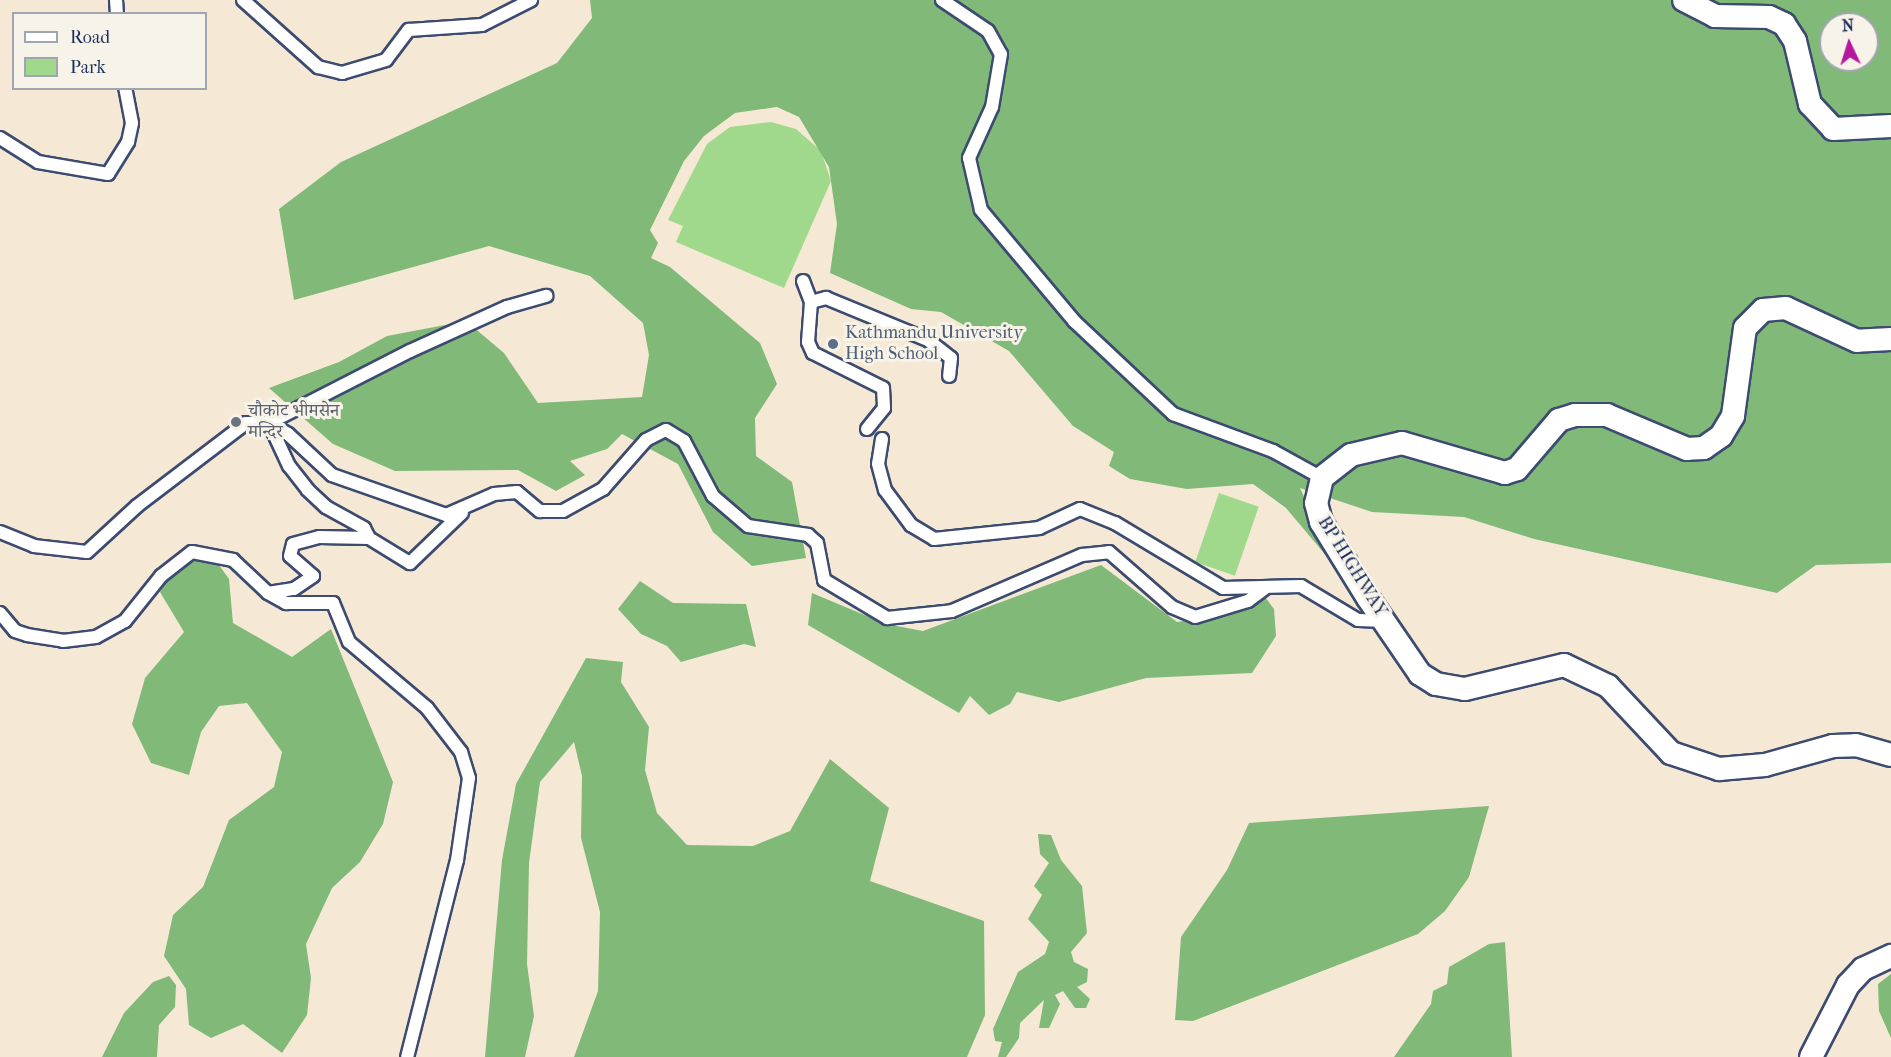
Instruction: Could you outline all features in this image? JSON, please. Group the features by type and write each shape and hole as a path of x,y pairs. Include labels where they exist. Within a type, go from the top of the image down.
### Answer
{"highway":[{"path":"1684,0 1714,16 1769,17 1785,24 1795,41 1810,104 1828,126 1846,131 1891,126"},
{"path":"1322,478 1351,455 1402,443 1505,473 1517,469 1559,420 1592,413 1687,449 1704,448 1721,436 1733,416 1745,328 1763,310 1786,308 1857,341 1891,339"},
{"name":"BP HIGHWAY","path":"1322,478 1316,503 1321,522 1420,674 1436,684 1465,689 1564,665 1608,686 1671,753 1711,766 1765,765 1833,746 1856,745 1891,755"},
{"path":"1810,1057 1848,985 1863,969 1891,956"}],"street":[{"path":"243,0 318,67 342,73 386,60 409,30 482,25 531,0"},
{"path":"942,0 988,31 1001,54 992,107 969,158 981,210 1074,321 1173,414 1273,451 1322,478"},
{"path":"0,138 39,162 108,174 128,142 132,123 125,90"},
{"path":"803,281 811,302 808,342 813,353 883,388 884,408 867,429"},
{"path":"0,532 34,546 87,552 137,506 246,423 269,423 421,346 507,306 546,296"},
{"path":"811,302 826,298 928,340 951,358 949,376"},
{"path":"269,423 332,474 404,498 432,514 446,514 482,499 517,492 540,510 563,511 603,489 646,440 666,430 684,441 713,496 748,526 808,535 817,543 824,579 887,618 952,611 1082,555 1109,552 1172,607 1195,617 1248,601 1265,588"},
{"path":"269,423 289,466 308,490 326,507 364,528 369,538"},
{"path":"882,439 878,464 885,490 911,525 934,539 1039,528 1080,509 1115,524 1201,579 1223,588 1301,586 1358,620 1386,621"},
{"path":"268,593 294,588 313,576 290,556 293,544 319,537 369,538 410,563 445,525 482,499"},
{"path":"0,613 15,631 27,635 63,641 96,637 124,621 161,576 192,552 233,560 268,593 286,603 333,603 349,642 427,708 462,752 469,778 457,860 407,1057"}],"green space":[{"path":"590,0 1891,0 1891,563 1816,565 1777,593 1534,539 1464,517 1372,512 1300,488 1339,571 1286,508 1253,484 1187,489 1130,479 1109,466 1114,452 1073,426 1009,351 941,312 911,309 830,273 837,224 829,167 799,117 777,107 735,113 704,136 684,161 650,230 658,243 651,258 670,267 760,343 777,384 755,418 756,456 792,482 806,558 752,566 713,532 678,464 622,434 607,449 570,461 585,475 556,491 518,470 395,471 333,444 269,388 339,362 387,336 466,321 504,353 538,403 642,397 649,355 643,323 590,276 489,246 294,300 279,209 341,162 557,63 592,18"},
{"path":"771,122 796,129 821,151 831,181 784,288 676,242 683,226 668,220 707,144 730,127"},
{"path":"1219,493 1259,507 1235,576 1195,562"},
{"path":"190,558 219,565 229,579 233,623 292,657 331,629 393,782 383,824 360,862 332,888 306,944 311,978 307,1015 282,1053 243,1024 211,1038 189,1025 186,989 164,956 173,915 203,887 229,820 274,787 282,752 247,703 219,706 201,732 189,775 151,763 132,724 145,678 184,632 160,592 174,567"},
{"path":"1101,565 1177,622 1236,613 1265,597 1274,609 1276,636 1252,673 1146,678 1059,702 1017,692 1010,704 989,715 970,696 959,713 808,625 812,593 886,624 923,631"},
{"path":"640,581 673,603 746,604 756,647 744,644 681,662 667,646 641,634 618,609"},
{"path":"586,658 623,662 621,682 649,727 645,770 657,813 687,845 753,846 790,831 830,759 889,808 870,881 984,921 985,1015 967,1057 574,1057 598,991 600,912 581,838 582,776 574,742 540,782 529,863 527,964 534,1016 525,1057 485,1057 502,860 516,784"},
{"path":"1489,806 1469,877 1445,911 1418,934 1193,1021 1175,1020 1181,937 1227,870 1249,823"},
{"path":"1038,834 1051,835 1061,860 1082,886 1087,933 1071,952 1074,962 1088,969 1087,982 1077,987 1090,999 1086,1008 1075,1008 1063,991 1055,995 1060,1004 1049,1028 1039,1028 1044,1000 1020,1023 1019,1038 1006,1057 998,1057 1002,1042 995,1041 993,1029 1018,972 1045,954 1049,942 1028,919 1042,895 1034,886 1049,863 1040,854"},
{"path":"1505,942 1512,1057 1394,1057 1431,1004 1433,991 1447,984 1449,967 1489,944"},
{"path":"1891,974 1891,1038 1879,1011 1878,984"},
{"path":"169,976 176,985 175,1007 159,1025 157,1057 102,1057 124,1013 153,982"}],"place":[{"name":"Kathmandu University High School","path":"833,344"},
{"name":"चौकोट भीमसेन मन्दिर","path":"236,422"}]}
